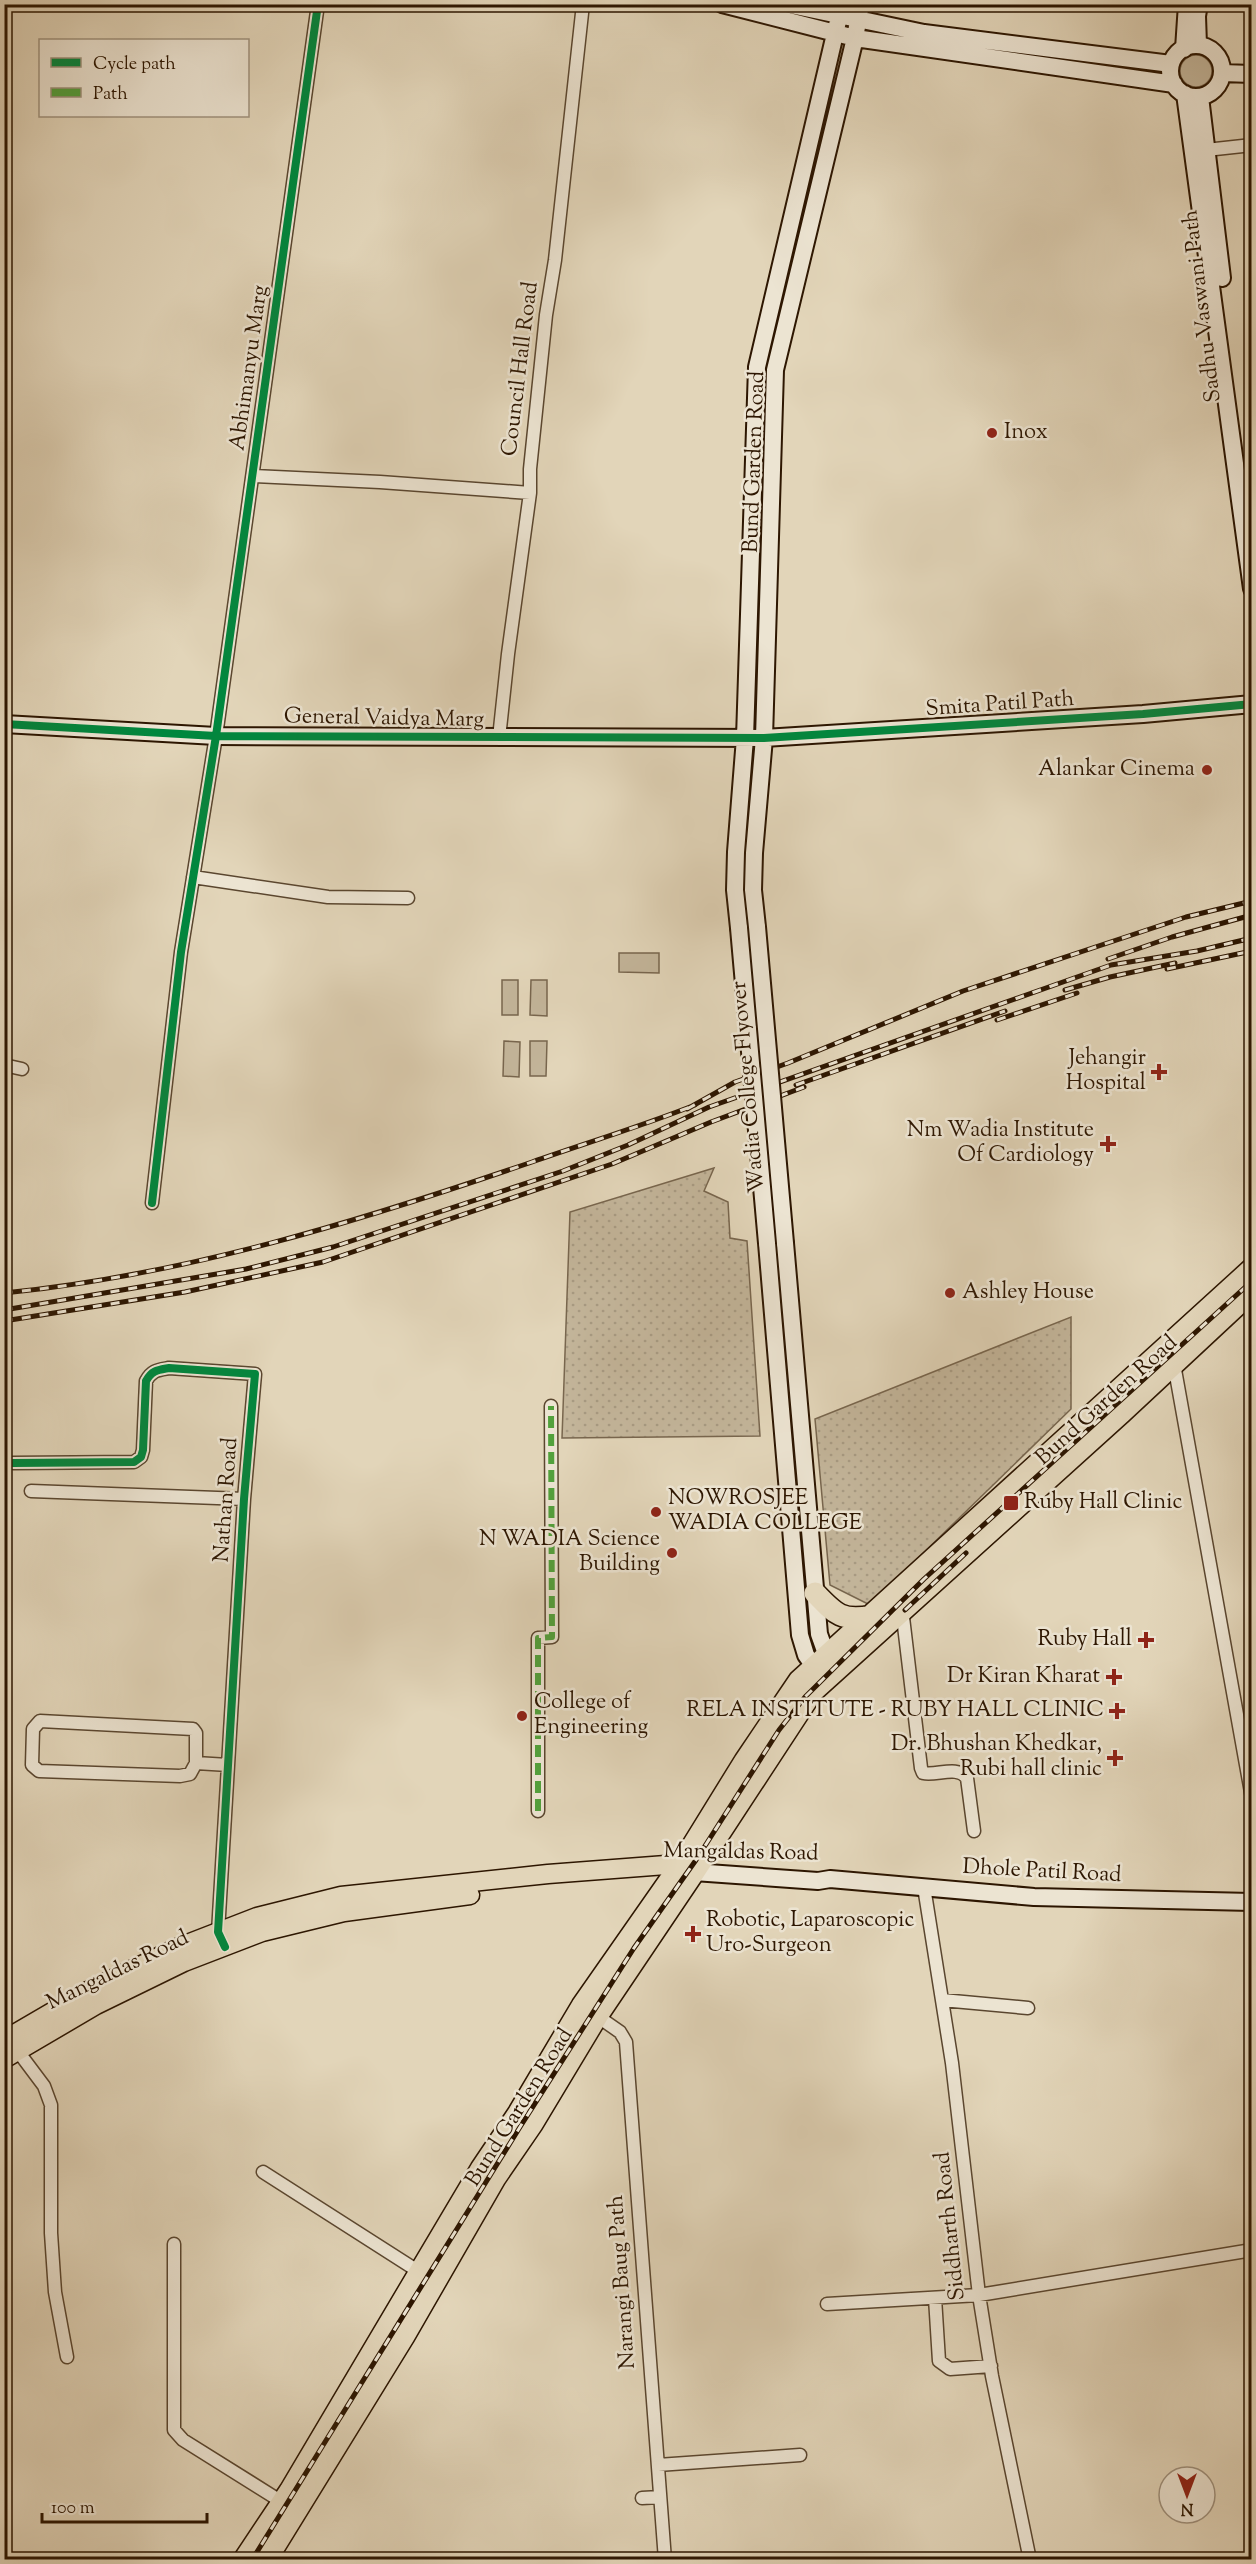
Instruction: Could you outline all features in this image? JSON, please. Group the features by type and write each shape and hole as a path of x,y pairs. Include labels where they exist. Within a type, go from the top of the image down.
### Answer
{"highway":[{"name":"Bund Garden Road","path":"836,1659 872,1616 897,1605 1251,1269"},
{"name":"Bund Garden Road","path":"244,2559 282,2502 421,2273 481,2169 518,2115 582,2006 688,1868 812,1692 819,1674 1174,1364 1251,1292"},
{"path":"815,1593 833,1612 843,1617 855,1620 872,1616"},
{"name":"Bund Garden Road","path":"266,2559 404,2336 495,2178 532,2124 688,1868"}],"main road":[{"path":"722,4 840,18 1044,50 1171,64"},
{"path":"786,4 840,18"},
{"path":"1187,4 1191,47"},
{"path":"1191,47 1199,4"},
{"name":"Bund Garden Road","path":"739,928 735,890 736,852 745,738 757,367 840,18"},
{"path":"858,21 1186,92 1209,93 1217,87 1222,73 1221,63 1216,54 1208,48 1191,47 1176,55 1171,64 1171,74 1186,92 1251,589"},
{"name":"Bund Garden Road","path":"757,927 753,890 754,853 764,738 775,370 858,21"},
{"path":"1222,73 1251,74"},
{"name":"Sadhu Vaswani Path","path":"1186,92 1206,150 1251,510"},
{"name":"Smita Patil Path","path":"764,738 1245,705"},
{"name":"General Vaidya Marg","path":"4,724 216,735 764,738"},
{"name":"Wadia College Flyover","path":"757,927 815,1593"},
{"name":"Wadia College Flyover","path":"739,928 801,1635 806,1655 819,1674"},
{"path":"815,1593 819,1634 824,1648 836,1659"},
{"name":"Mangaldas Road","path":"9,2050 184,1962 222,1939 262,1932 344,1912 688,1868 818,1872 830,1879"},
{"name":"Dhole Patil Road","path":"830,1879 1034,1897 1251,1902"}],"street":[{"name":"Abhimanyu Marg","path":"152,1203 181,952 216,735 318,4"},
{"name":"Council Hall Road","path":"499,738 530,493 530,469 546,315 555,260 583,4"},
{"path":"1206,150 1251,145"},
{"path":"253,476 530,493"},
{"path":"193,877 328,897 408,898"},
{"path":"4,1065 22,1069"},
{"path":"1174,1364 1251,1798"},
{"name":"Nathan Road","path":"13,1463 134,1462 141,1457 143,1449 146,1381 150,1374 169,1368 255,1374 244,1499 228,1765 222,1939"},
{"path":"538,1811 538,1638 552,1637 551,1406"},
{"path":"31,1491 244,1499"},
{"path":"897,1605 921,1768 923,1773 928,1774 963,1773 967,1778 974,1831"},
{"path":"40,1721 193,1729 196,1733 196,1763 190,1774 180,1776 39,1771 32,1765 33,1729 40,1721"},
{"path":"196,1763 228,1765"},
{"name":"Siddharth Road","path":"924,1887 965,2156 979,2295 1030,2559"},
{"path":"942,2000 1028,2008"},
{"name":"Narangi Baug Path","path":"597,2016 620,2032 626,2042 665,2559"},
{"path":"9,2050 44,2086 51,2105 51,2233 55,2292 68,2357"},
{"path":"263,2172 421,2273"},
{"path":"174,2244 174,2430 183,2440 282,2502"},
{"path":"826,2304 979,2295 1251,2250"},
{"path":"935,2298 939,2361 950,2369 991,2366"},
{"path":"658,2465 800,2455"},
{"path":"642,2498 660,2497"}],"shaded area":[{"path":"1196,55 1207,60 1212,71 1207,82 1196,87 1185,82 1180,71 1185,60"},
{"path":"619,953 659,953 659,973 619,972"},
{"path":"502,980 518,980 518,1015 502,1015"},
{"path":"531,980 547,980 547,1016 530,1015"},
{"path":"504,1041 520,1042 519,1077 503,1076"},
{"path":"530,1041 547,1041 546,1076 530,1076"},
{"path":"714,1168 704,1191 728,1202 730,1238 747,1241 760,1436 562,1438 570,1212"},
{"path":"1071,1317 1071,1409 870,1605 830,1585 815,1419"}],"railway":[{"path":"687,1109 735,1082 788,1063 963,991 1186,917 1252,901"},
{"path":"1108,959 1172,937 1252,915"},
{"path":"4,1310 246,1269 333,1247 563,1171 628,1145 709,1107 1111,965 1197,951 1252,938"},
{"path":"1167,969 1252,951"},
{"path":"1065,990 1110,977 1175,963"},
{"path":"997,1020 1077,993"},
{"path":"796,1085 1005,1011"},
{"path":"4,1321 185,1292 323,1262 612,1164 711,1122 804,1087"},
{"path":"4,1293 72,1285 139,1273 272,1243 403,1205 695,1105"},
{"path":"252,2560 520,2127 634,1948 696,1860 779,1730 805,1697 924,1579 1252,1281"},
{"path":"905,1610 966,1553"}],"marked path":[{"path":"538,1811 538,1638 552,1637 551,1406"}],"cycle path":[{"path":"152,1203 181,952 216,736 318,4"},
{"path":"4,724 216,736 764,738 1143,714 1252,704"},
{"path":"13,1463 134,1462 141,1457 143,1450 146,1381 153,1373 169,1368 255,1374 244,1499 218,1932 225,1947"}],"place":[{"name":"Inox","path":"992,433"},
{"name":"Alankar Cinema","path":"1207,770"},
{"name":"Jehangir Hospital","path":"1159,1072"},
{"name":"Nm Wadia Institute Of Cardiology","path":"1108,1144"},
{"name":"Ashley House","path":"950,1293"},
{"name":"Ruby Hall Clinic","path":"1011,1503"},
{"name":"NOWROSJEE WADIA COLLEGE","path":"656,1512"},
{"name":"N WADIA Science Building","path":"672,1553"},
{"name":"Ruby Hall","path":"1146,1640"},
{"name":"Dr Kiran Kharat","path":"1114,1677"},
{"name":"RELA INSTITUTE - RUBY HALL CLINIC","path":"1117,1711"},
{"name":"College of Engineering","path":"522,1716"},
{"name":"Dr. Bhushan Khedkar, Rubi hall clinic","path":"1115,1758"},
{"name":"Robotic, Laparoscopic Uro-Surgeon","path":"693,1934"}]}
